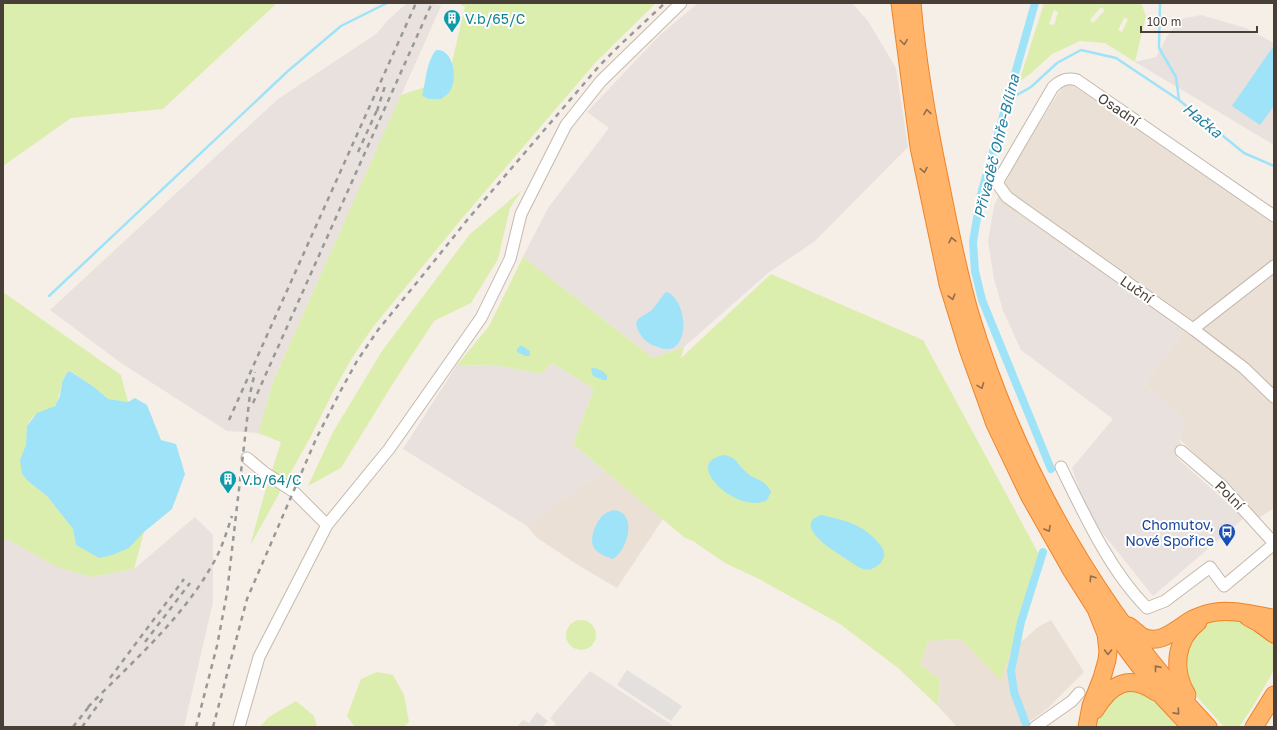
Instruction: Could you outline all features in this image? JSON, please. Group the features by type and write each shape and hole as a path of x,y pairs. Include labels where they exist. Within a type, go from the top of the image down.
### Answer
{"highway":[{"path":"900,3 919,147 948,284 974,347 1038,483 1084,567 1137,644 1200,724"},
{"path":"912,3 933,151 974,347 995,424 1029,495 1061,553 1092,602 1163,696"},
{"path":"1088,727 1091,706 1106,668 1108,651 1103,625 1092,602"},
{"path":"1113,610 1139,635 1146,638 1155,639 1164,637 1194,619 1220,612 1274,618"},
{"path":"1200,724 1180,682 1178,674 1177,658 1181,643 1189,630 1200,619 1220,612 1250,618 1274,634"},
{"path":"1088,727 1092,716 1102,699 1119,684 1128,682 1142,683 1163,696 1200,724"},
{"path":"1254,727 1273,695"},
{"path":"1268,727 1274,716"}],"street":[{"path":"239,727 260,657 327,525 389,450 481,318 510,259 521,214 566,125 601,81 681,3"},
{"name":"Osadní","path":"997,183 1053,87 1058,82 1066,79 1072,79 1077,80 1274,216"},
{"name":"Luční","path":"997,183 1007,197 1193,329 1244,368 1274,397"},
{"path":"1193,329 1274,266"},
{"name":"Polní","path":"1181,451 1222,486 1274,543"},
{"path":"247,458 293,491 327,525"},
{"path":"1061,467 1105,550 1136,596 1148,608 1165,601 1210,567 1224,586 1274,543"},
{"path":"1037,725 1072,701 1079,693"}],"shaded area":[{"path":"407,3 432,3 441,6 273,382 258,433 227,431 121,363 50,310 278,99 376,34 388,20"},
{"path":"698,3 852,3 868,21 896,68 908,147 815,241 768,273 684,347 653,358 523,257 548,208 609,128 587,112 660,35"},
{"path":"1201,15 1246,28 1274,43 1274,145 1135,62 1156,57 1168,35 1181,19"},
{"path":"1066,81 1274,221 1274,508 1259,518 1222,479 1179,439 1184,418 1144,385 1185,330 996,201 1019,156"},
{"path":"996,201 1185,330 1144,385 1184,418 1179,439 1183,450 1176,457 1244,518 1153,596 1088,515 1072,468 1113,419 1021,350 1003,311 994,279 988,241"},
{"path":"552,363 594,389 573,444 605,471 567,496 527,526 403,449 457,365 500,366 541,374"},
{"path":"605,471 663,519 617,588 578,565 536,537 527,526 567,496"},
{"path":"195,517 213,535 213,602 184,727 3,727 3,542 7,539 57,567 91,577 134,569"},
{"path":"1051,620 1084,672 1048,708 1022,727 957,727 938,706 940,679 920,665 928,641 961,639 1001,680 1012,650 1038,627"},
{"path":"627,670 682,706 671,721 617,685"},
{"path":"590,671 675,727 553,727 556,724 550,718"},
{"path":"537,712 548,721 542,727 517,727 523,720 529,723"}],"green space":[{"path":"3,3 277,3 163,109 71,118 3,166"},
{"path":"458,3 656,3 596,62 464,216 373,327 352,358 334,390 311,436 250,546 281,442 258,433 273,382 401,95 425,87 422,96 454,76 452,62 465,7"},
{"path":"1044,3 1141,3 1146,16 1135,62 1105,43 1080,41 1052,54 1019,82","holes":["1101,7 1105,10 1093,23 1090,20","1054,10 1058,12 1054,25 1049,24","1124,18 1128,19 1122,32 1118,30"]},
{"path":"522,190 510,208 498,259 471,303 434,321 392,385 341,468 308,486 333,432 382,351 470,234"},
{"path":"523,257 653,358 684,347 681,358 771,274 923,340 1042,560 1001,681 961,639 928,641 920,665 940,679 938,706 898,668 840,624 759,579 725,563 693,541 685,538 573,444 594,389 552,363 541,374 500,366 457,365 489,326"},
{"path":"3,292 121,375 128,402 108,399 71,371 67,373 64,377 56,404 50,409 37,414 29,421 27,427 27,444 20,460 29,482 47,496 73,529 76,545 129,548 144,532 134,569 91,577 57,567 7,539 3,542"},
{"path":"1216,618 1240,620 1274,642 1274,670 1239,727 1224,727 1188,687 1184,652 1204,624"},
{"path":"581,620 587,621 595,629 595,641 587,649 581,650 575,649 567,641 566,635 567,629 575,621"},
{"path":"377,672 393,675 404,695 409,722 404,727 355,727 347,716 361,679"},
{"path":"1122,689 1146,692 1178,727 1093,727 1097,718"},
{"path":"296,701 314,716 317,727 260,727 269,717"}],"water":[{"path":"1272,48 1274,49 1274,106 1260,125 1232,106"},
{"path":"436,50 447,54 450,59 453,66 454,80 450,91 445,96 441,99 429,99 422,96 428,66"},
{"path":"667,292 673,296 678,303 683,320 682,337 673,348 668,349 652,345 646,341 640,334 636,324 638,319 652,310"},
{"path":"521,345 530,351 530,356 525,356 517,352 517,349"},
{"path":"592,368 599,369 604,373 607,376 607,380 593,376 591,370"},
{"path":"70,371 94,387 108,399 128,402 135,398 147,405 161,440 176,444 185,474 172,509 144,532 129,548 112,555 99,558 76,545 73,529 47,496 29,482 22,474 20,460 26,445 27,426 37,413 55,406 60,396 62,382 67,373"},
{"path":"724,455 732,457 749,475 763,482 769,487 771,492 767,500 755,503 742,501 729,495 718,486 711,477 708,467 712,460"},
{"path":"614,510 621,513 626,518 628,532 623,548 613,559 603,555 594,548 592,538 595,527 604,514"},
{"path":"821,515 849,522 868,532 878,542 884,552 881,563 875,568 867,570 863,569 825,544 818,538 811,525 813,519"}],"waterway":[{"path":"49,296 288,71 341,26 387,3"},
{"name":"Přivaděč Ohře-Bílina","path":"1035,3 981,194 973,242 975,271 982,300 1051,469"},
{"name":"Hačka","path":"1160,3 1159,48 1176,77 1179,100 1244,153 1274,166"},
{"path":"1008,100 1031,87 1057,63 1081,50 1116,58 1179,100"},
{"name":"Přivaděč Ohře-Bílina","path":"1027,727 1014,692 1011,671 1021,622 1043,552"}],"railway":[{"path":"229,420 416,3"},
{"path":"213,727 247,599 316,439 357,361 378,330 468,219 600,65 665,3"},
{"path":"253,403 431,5"},
{"path":"377,111 386,83"},
{"path":"358,152 378,108"},
{"path":"196,727 217,646 227,593 250,394 255,372"},
{"path":"88,707 154,641 185,605 215,561 232,516"},
{"path":"110,678 184,579"},
{"path":"145,642 190,583"},
{"path":"82,727 103,698"},
{"path":"73,727 91,704"}],"place":[{"name":"V.b/65/C","path":"452,33"},
{"name":"V.b/64/C","path":"228,494"},
{"name":"Chomutov, Nové Spořice","path":"1227,547"}]}
